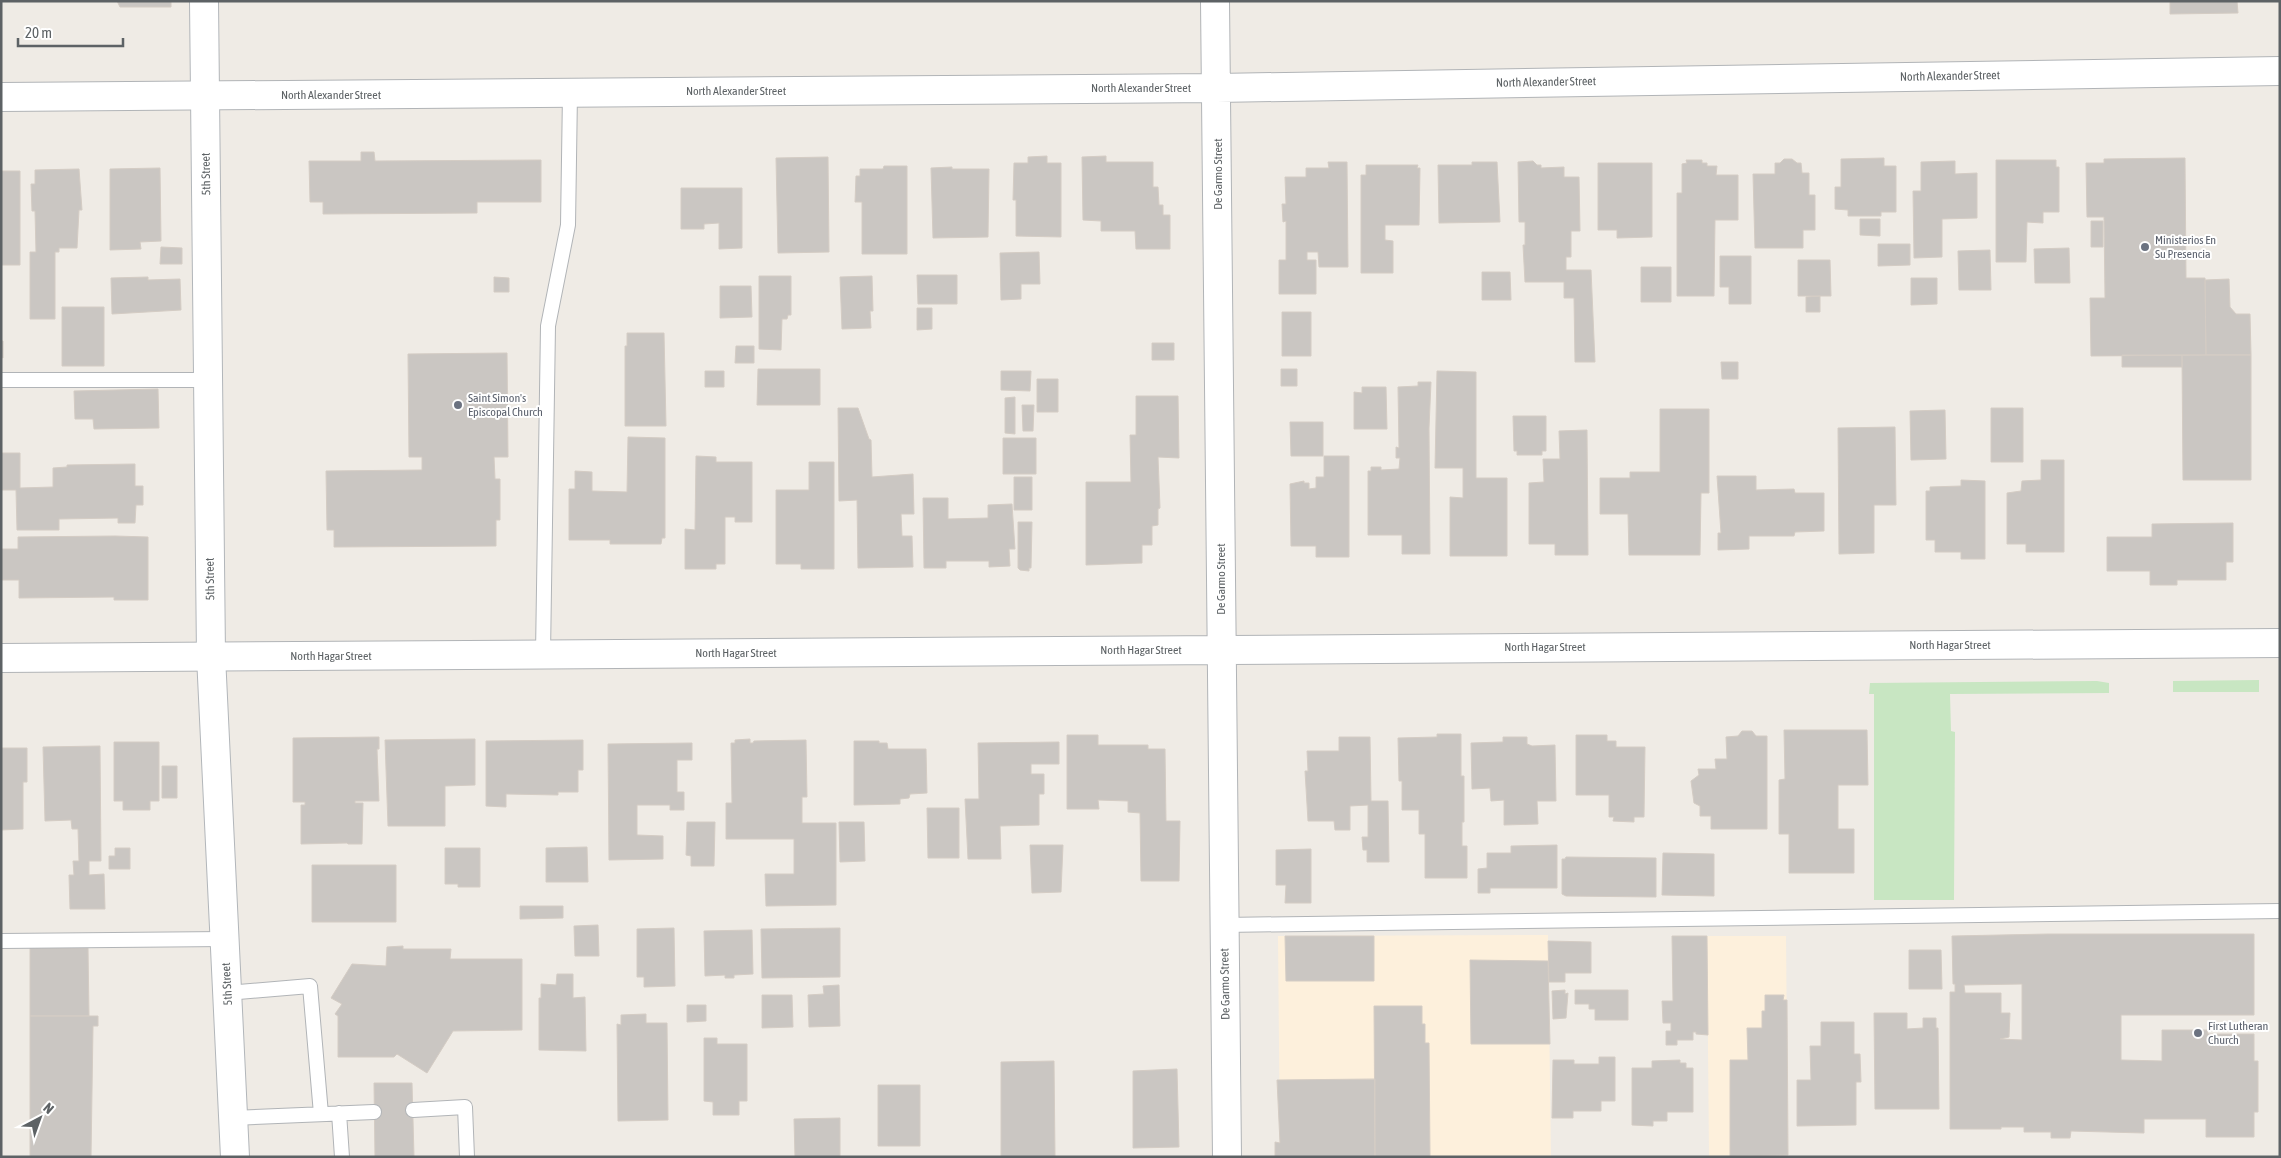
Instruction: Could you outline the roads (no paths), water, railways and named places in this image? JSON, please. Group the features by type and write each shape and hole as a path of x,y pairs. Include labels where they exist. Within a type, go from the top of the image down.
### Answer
{"street":[{"name":"5th Street","path":"204,1 211,656 235,1157"},
{"name":"De Garmo Street","path":"1216,1 1227,1157"},
{"name":"North Alexander Street","path":"1,97 1217,88 2280,71"},
{"name":"North Hagar Street","path":"1,658 2280,643"}],"lane":[{"path":"543,654 548,326 568,225 570,92"},
{"path":"1,380 208,380"},
{"path":"1224,924 2280,911"},
{"path":"1,941 225,939"},
{"path":"227,993 310,986 321,1114"},
{"path":"413,1110 465,1108 467,1157"},
{"path":"233,1118 374,1112"},
{"path":"339,1114 342,1157"}],"place":[{"name":"Ministerios En Su Presencia","path":"2145,247"},
{"name":"Saint Simon's Episcopal Church","path":"458,405"},
{"name":"First Lutheran Church","path":"2198,1033"}]}
